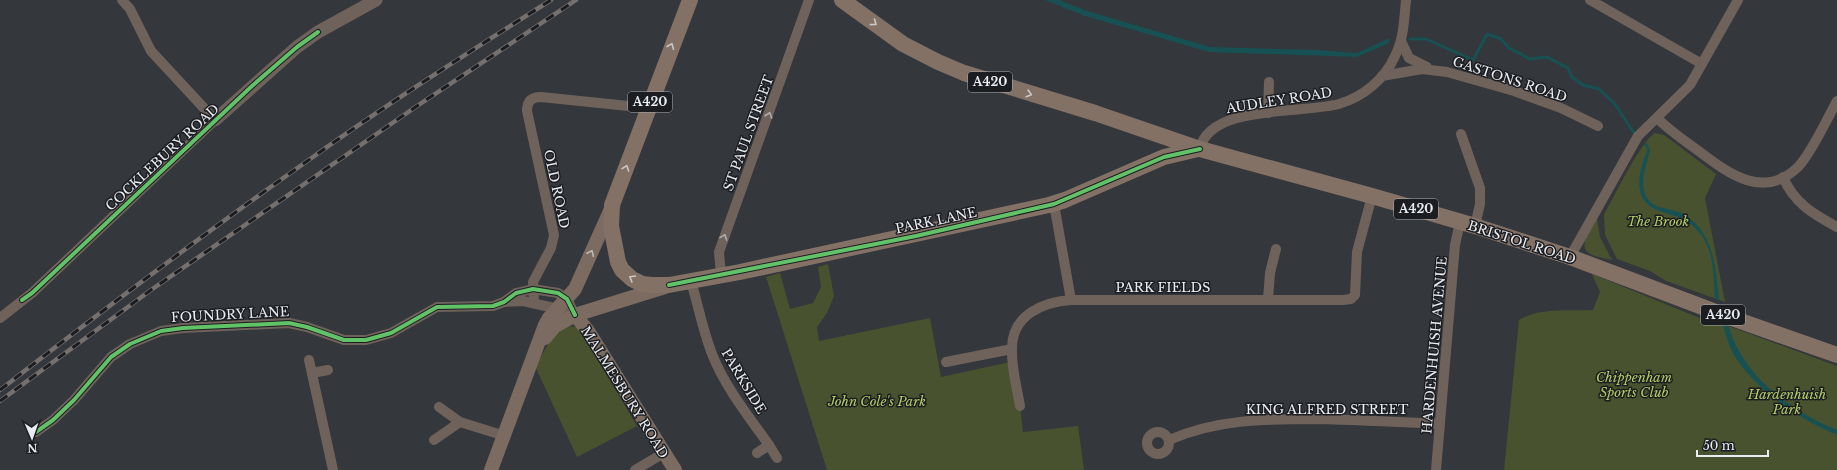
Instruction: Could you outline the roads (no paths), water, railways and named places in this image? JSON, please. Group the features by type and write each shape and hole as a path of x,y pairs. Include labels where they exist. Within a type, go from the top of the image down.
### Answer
{"main road":[{"name":"A420","path":"669,285 642,284 632,279 622,270 618,262 611,226 612,205 690,0"},
{"name":"A420","path":"842,0 903,44 951,68 990,82 1095,112 1200,149"},
{"path":"1152,132 1163,146 1161,155 1152,163"},
{"name":"PARK LANE","path":"538,348 555,326 575,315 669,285 916,236 1054,204 1152,163 1176,154 1200,149"},
{"name":"BRISTOL ROAD","path":"1200,149 1372,196 1467,224 1570,257 1729,317 1837,355"},
{"path":"491,470 538,348 545,325 577,283 612,205"},
{"name":"MALMESBURY ROAD","path":"575,315 585,327 674,470"}],"street":[{"path":"122,0 130,9 151,51 215,120"},
{"name":"COCKLEBURY ROAD","path":"0,318 32,293 215,120 297,47 318,32 376,0"},
{"name":"ST PAUL STREET","path":"721,275 719,252 809,0"},
{"name":"AUDLEY ROAD","path":"1200,149 1203,137 1219,124 1238,117 1339,104 1367,90 1382,76 1393,61 1401,41 1406,0"},
{"path":"1590,0 1702,64"},
{"path":"1570,257 1638,136 1687,89 1738,0"},
{"name":"GASTONS ROAD","path":"1401,41 1405,53 1411,60 1435,69 1514,91 1561,108 1598,126"},
{"name":"GASTONS ROAD","path":"1382,76 1411,70 1435,69"},
{"path":"1268,114 1269,82"},
{"name":"OLD ROAD","path":"534,302 533,290 535,276 551,248 554,235 527,111 529,101 533,98 542,97 648,108"},
{"path":"1657,118 1668,130 1735,177 1761,183 1783,177 1792,172 1804,160 1837,101"},
{"name":"HARDENHUISH AVENUE","path":"1436,470 1455,245 1480,204 1480,188 1461,134"},
{"path":"1783,177 1794,197 1804,208 1837,227"},
{"name":"PARK FIELDS","path":"1012,349 1017,329 1029,314 1047,303 1071,300 1342,300 1353,298 1355,292 1356,252 1372,196"},
{"path":"1054,204 1071,300"},
{"path":"1268,299 1270,273 1276,249"},
{"name":"PARKSIDE","path":"691,281 716,363 776,458"},
{"name":"FOUNDRY LANE","path":"36,432 53,420 74,400 111,358 130,344 152,334 183,328 289,323 307,327 344,340 366,340 391,333 437,307 488,306 504,302 516,293 533,290 558,293 562,304"},
{"name":"COCKLEBURY ROAD","path":"0,309 22,300"},
{"path":"504,302 523,301 562,304 575,315"},
{"path":"946,362 1012,349 1020,406"},
{"path":"309,360 333,470"},
{"path":"312,373 328,370"},
{"path":"439,407 460,422 505,436"},
{"name":"KING ALFRED STREET","path":"1169,440 1191,431 1210,426 1252,420 1352,420 1440,424"},
{"path":"434,440 460,422"},
{"path":"757,453 769,445"},
{"path":"635,470 664,454"}],"water":[{"path":"1045,0 1059,0 1087,11 1210,47 1317,50 1357,53 1389,38 1389,43 1357,57 1209,52 1085,16"},
{"path":"1646,142 1650,150 1643,182 1646,196 1651,202 1659,207 1685,215 1697,225 1704,234 1709,244 1715,266 1719,301 1715,299 1712,263 1703,237 1688,222 1657,210 1643,199 1639,184 1647,151 1647,148 1644,145"},
{"path":"1723,325 1729,327 1736,345 1745,361 1771,390 1803,413 1837,430 1837,435 1809,422 1795,413 1755,381 1735,357 1729,345"}],"waterway":[{"path":"1410,39 1426,39 1473,60 1487,34 1501,39 1509,48 1530,59 1547,57 1568,68 1572,77 1583,85 1599,89 1615,104 1634,133"}],"railway":[{"path":"0,390 77,330 273,185 401,97 551,0"},
{"path":"0,401 151,290 417,106 576,0"}],"park label":[{"name":"The Brook","path":"1658,221"},
{"name":"Chippenham Sports Club","path":"1634,384"},
{"name":"John Cole's Park","path":"877,401"},
{"name":"Hardenhuish Park","path":"1787,402"}]}
